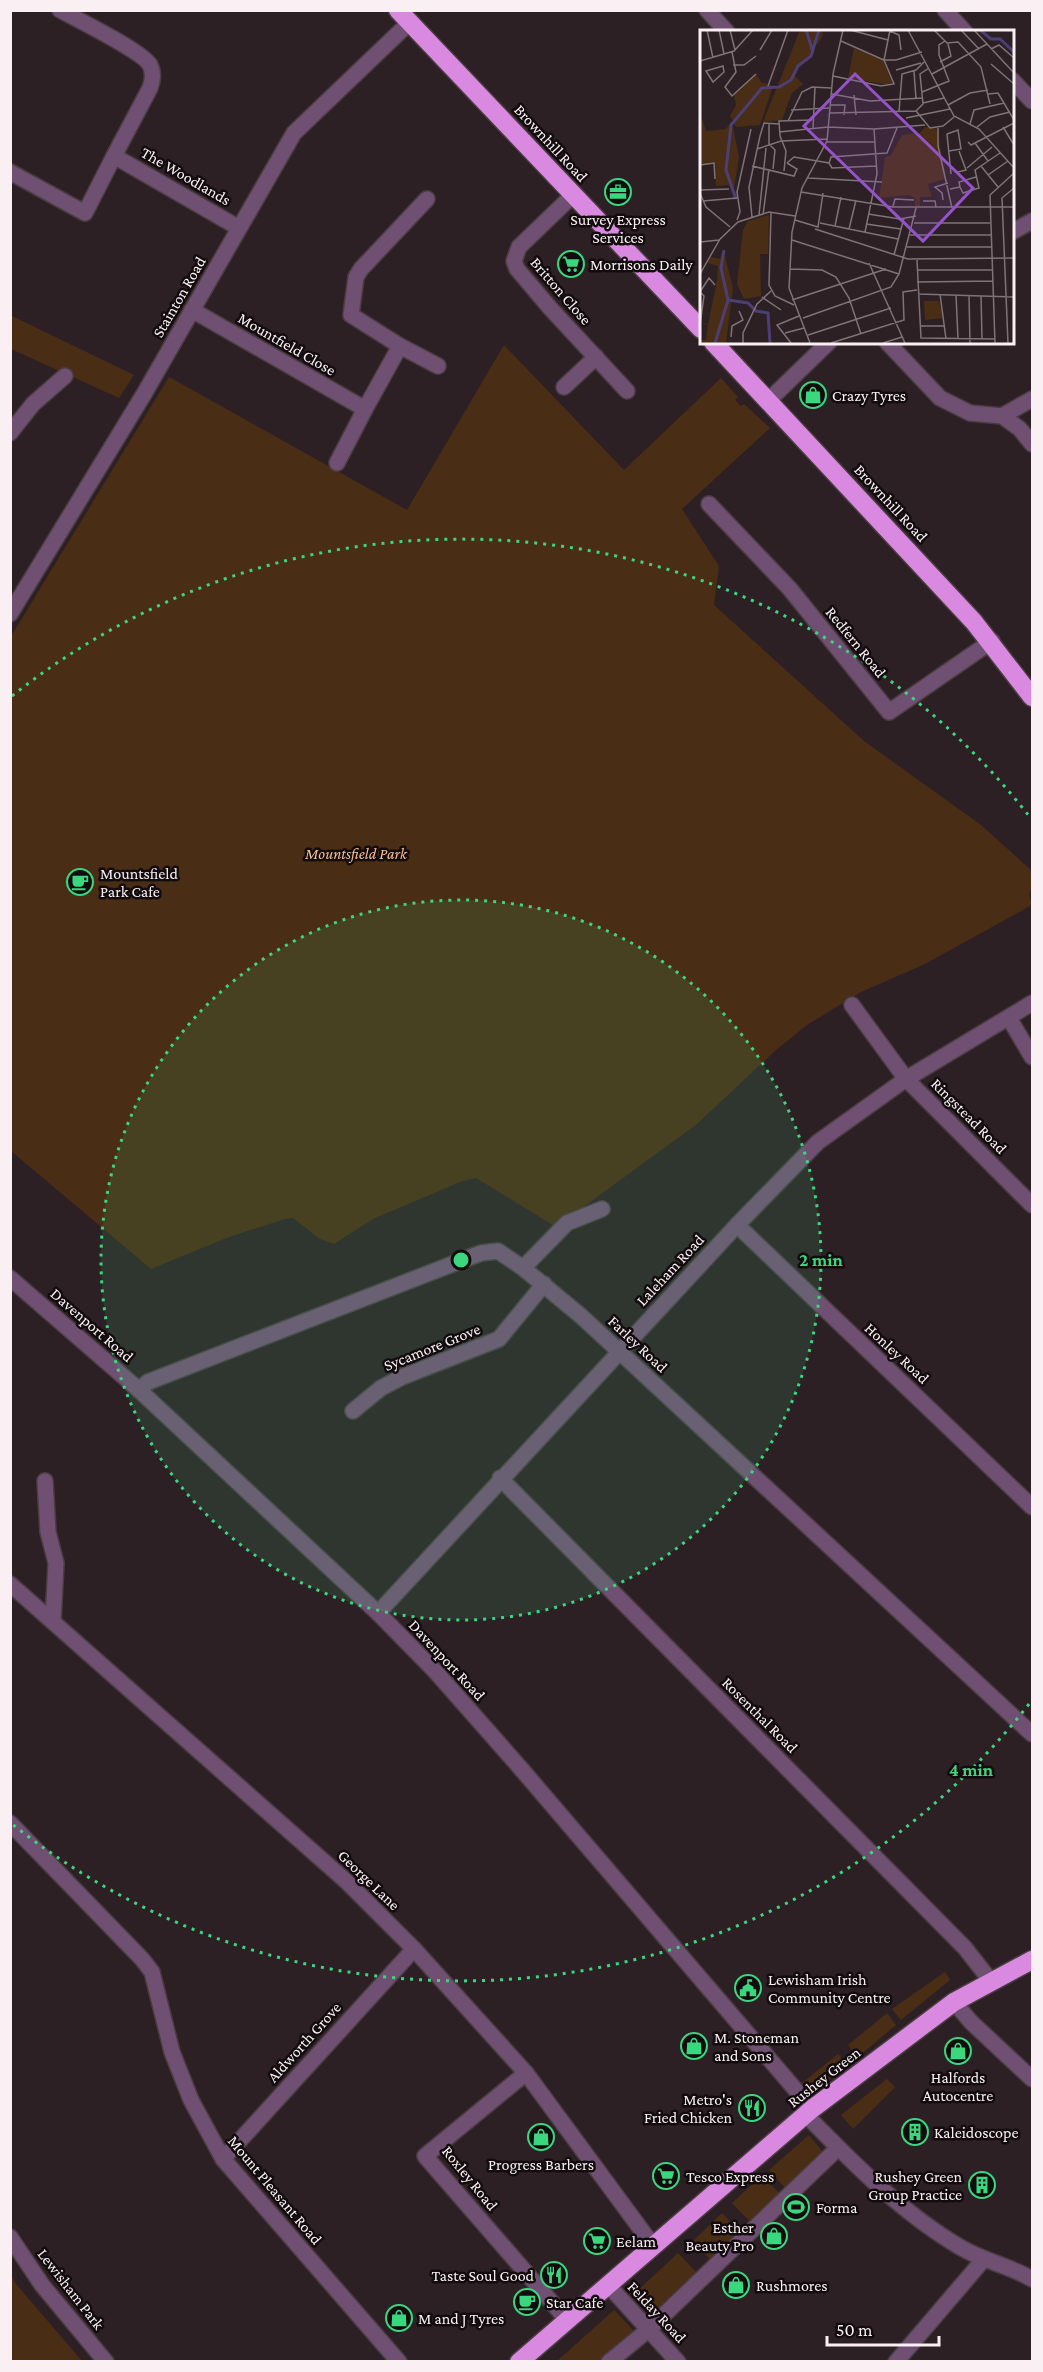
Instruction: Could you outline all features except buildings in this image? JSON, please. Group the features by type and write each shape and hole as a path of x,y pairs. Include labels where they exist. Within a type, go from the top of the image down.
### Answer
{"highway":[{"name":"Brownhill Road","path":"404,17 700,328"},
{"name":"Brownhill Road","path":"715,344 992,641 1032,697"},
{"name":"Rushey Green","path":"519,2361 809,2112 954,2002 990,1980 1032,1960"}],"street":[{"name":"The Woodlands","path":"10,172 85,213 150,88 153,78 150,66 140,54 60,10"},
{"path":"707,10 725,30"},
{"path":"945,10 963,30"},
{"name":"Stainton Road","path":"10,614 144,394 294,133 404,17"},
{"path":"1013,82 1032,101"},
{"name":"The Woodlands","path":"114,156 239,228"},
{"name":"Britton Close","path":"573,195 519,247 514,261 517,269 627,391"},
{"path":"427,199 361,269 356,277 351,315 400,346 438,366"},
{"path":"1013,231 1032,221"},
{"name":"Mountfield Close","path":"192,310 365,410"},
{"path":"768,400 827,344"},
{"path":"889,344 940,398 970,414 1002,416 1020,429 1032,444"},
{"path":"337,463 400,346"},
{"path":"564,387 596,357"},
{"path":"11,431 33,404 65,376"},
{"path":"1002,416 1032,399"},
{"name":"Redfern Road","path":"709,504 790,589 889,712 992,641"},
{"name":"Laleham Road","path":"378,1613 500,1478 818,1142 906,1079 1032,1003"},
{"name":"Ringstead Road","path":"852,1005 906,1079 1032,1204"},
{"path":"1009,1018 1032,1058"},
{"path":"523,1268 567,1223 602,1209"},
{"name":"Honley Road","path":"737,1225 1032,1507"},
{"name":"Farley Road","path":"139,1390 148,1382 482,1253 498,1251 544,1284 620,1352 1032,1734"},
{"name":"Davenport Road","path":"10,1278 139,1390 378,1613 497,1741 838,2148 937,2233 984,2259 1032,2279"},
{"name":"Sycamore Grove","path":"353,1411 381,1388 402,1377 499,1339 544,1284"},
{"name":"Rosenthal Road","path":"500,1478 965,1948 990,1980"},
{"path":"45,1481 48,1532 56,1563 53,1621"},
{"name":"George Lane","path":"10,1584 346,1881 414,1949 526,2073 654,2247"},
{"name":"Mount Pleasant Road","path":"10,1823 131,1946 152,1972 172,2052 191,2100 223,2159 399,2361"},
{"name":"Aldworth Grove","path":"223,2159 414,1949"},
{"path":"954,2002 971,2022 1032,2079"},
{"name":"Roxley Road","path":"526,2073 425,2156 568,2321"},
{"path":"609,2361 648,2330 838,2148"},
{"name":"Lewisham Park","path":"10,2237 42,2285 106,2361"},
{"path":"905,2358 984,2259"},
{"name":"Felday Road","path":"609,2286 678,2361"}],"green space":[{"path":"10,315 134,375 119,398 11,349"},
{"name":"Mountsfield Park","path":"504,345 624,470 721,378 738,397 735,400 741,406 744,404 770,428 682,509 719,566 714,605 864,741 981,825 1032,871 1032,887 1029,894 1032,905 925,964 861,992 807,1025 776,1050 697,1124 556,1227 476,1178 460,1182 373,1219 334,1244 320,1239 293,1218 285,1219 229,1237 151,1269 11,1151 10,638 169,377 407,510"},
{"path":"945,1972 950,1980 901,2020 892,2009"},
{"path":"887,2013 896,2025 858,2057 848,2045"},
{"path":"838,2054 847,2065 811,2094 802,2083"},
{"path":"887,2079 895,2087 853,2129 841,2115"},
{"path":"809,2135 823,2152 786,2189 769,2170"},
{"path":"762,2175 780,2194 750,2222 732,2203"},
{"path":"722,2213 740,2232 711,2260 693,2241"},
{"path":"678,2253 696,2272 653,2313 635,2293"},
{"path":"11,2275 16,2284 82,2361 11,2361"},
{"path":"614,2310 635,2332 599,2361 556,2362"}],"place":[{"name":"Survey Express Services","path":"618,192"},
{"name":"Morrisons Daily","path":"571,264"},
{"name":"Crazy Tyres","path":"813,395"},
{"name":"Mountsfield Park Cafe","path":"80,882"},
{"name":"Lewisham Irish Community Centre","path":"748,1988"},
{"name":"M. Stoneman and Sons","path":"694,2046"},
{"name":"Halfords Autocentre","path":"958,2051"},
{"name":"Metro's Fried Chicken","path":"752,2108"},
{"name":"Kaleidoscope","path":"915,2132"},
{"name":"Progress Barbers","path":"541,2137"},
{"name":"Tesco Express","path":"666,2176"},
{"name":"Rushey Green Group Practice","path":"982,2185"},
{"name":"Forma","path":"796,2207"},
{"name":"Esther Beauty Pro","path":"774,2236"},
{"name":"Eelam","path":"597,2241"},
{"name":"Taste Soul Good","path":"554,2275"},
{"name":"Rushmores","path":"736,2285"},
{"name":"Star Cafe","path":"527,2302"},
{"name":"M and J Tyres","path":"399,2318"}]}
